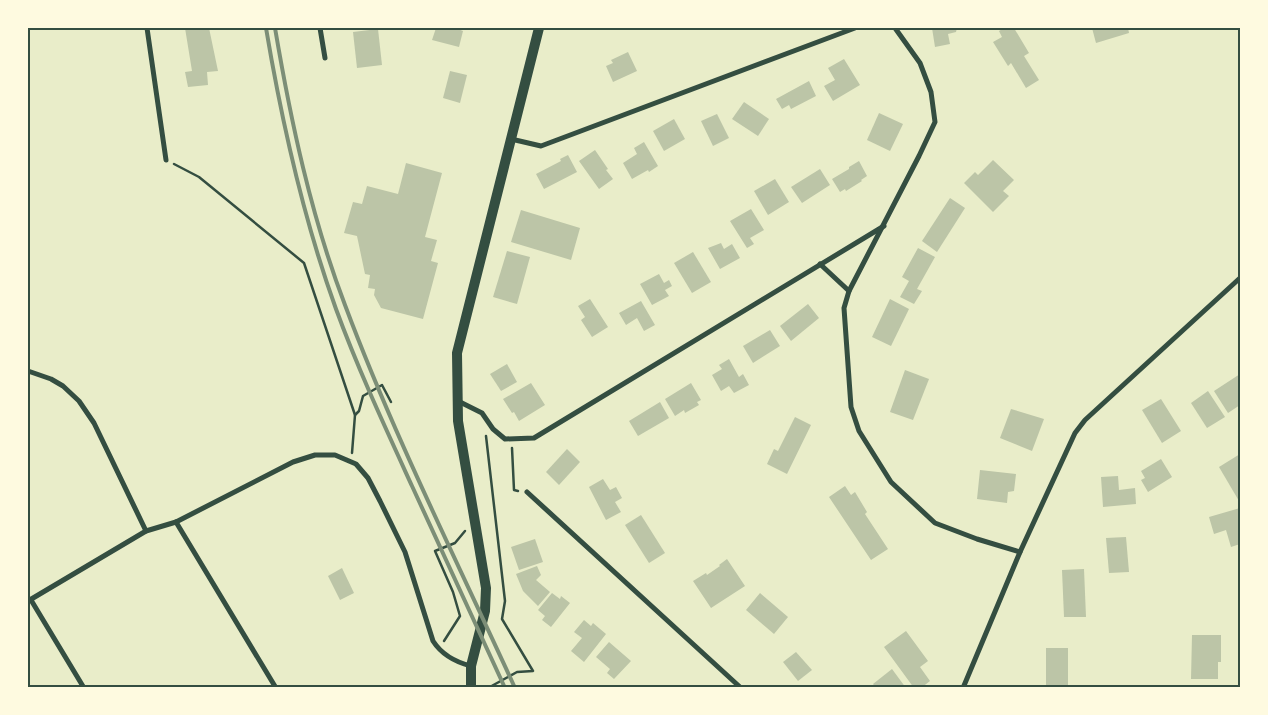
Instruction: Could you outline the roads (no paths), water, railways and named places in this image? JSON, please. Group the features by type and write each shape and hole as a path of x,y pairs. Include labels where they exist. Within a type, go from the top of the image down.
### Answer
{"main road":[{"path":"471,688 471,666 486,603 486,588 458,421 457,353 539,28"}],"street":[{"path":"147,28 166,160"},
{"path":"320,28 325,58"},
{"path":"511,139 541,146 855,28"},
{"path":"895,28 920,63 931,92 935,122 920,156 849,290 844,308 851,406 859,431 891,482 936,523 1020,552"},
{"path":"458,401 482,413 493,429 505,439 534,438 884,226"},
{"path":"820,264 849,290"},
{"path":"963,688 1020,552 1075,433 1085,420 1240,278"},
{"path":"28,371 63,386 79,401 94,423 146,531"},
{"path":"84,688 29,600 146,531 176,522 293,462 314,454 335,455 352,462 368,478 405,552 432,641 439,650 456,662 471,666"},
{"path":"527,492 741,688"},
{"path":"176,522 276,688"}],"railway":[{"path":"266,28 295,170 313,240 336,309 353,354 382,420 505,688"},
{"path":"275,28 303,168 322,237 345,305 405,450 515,688"}]}
